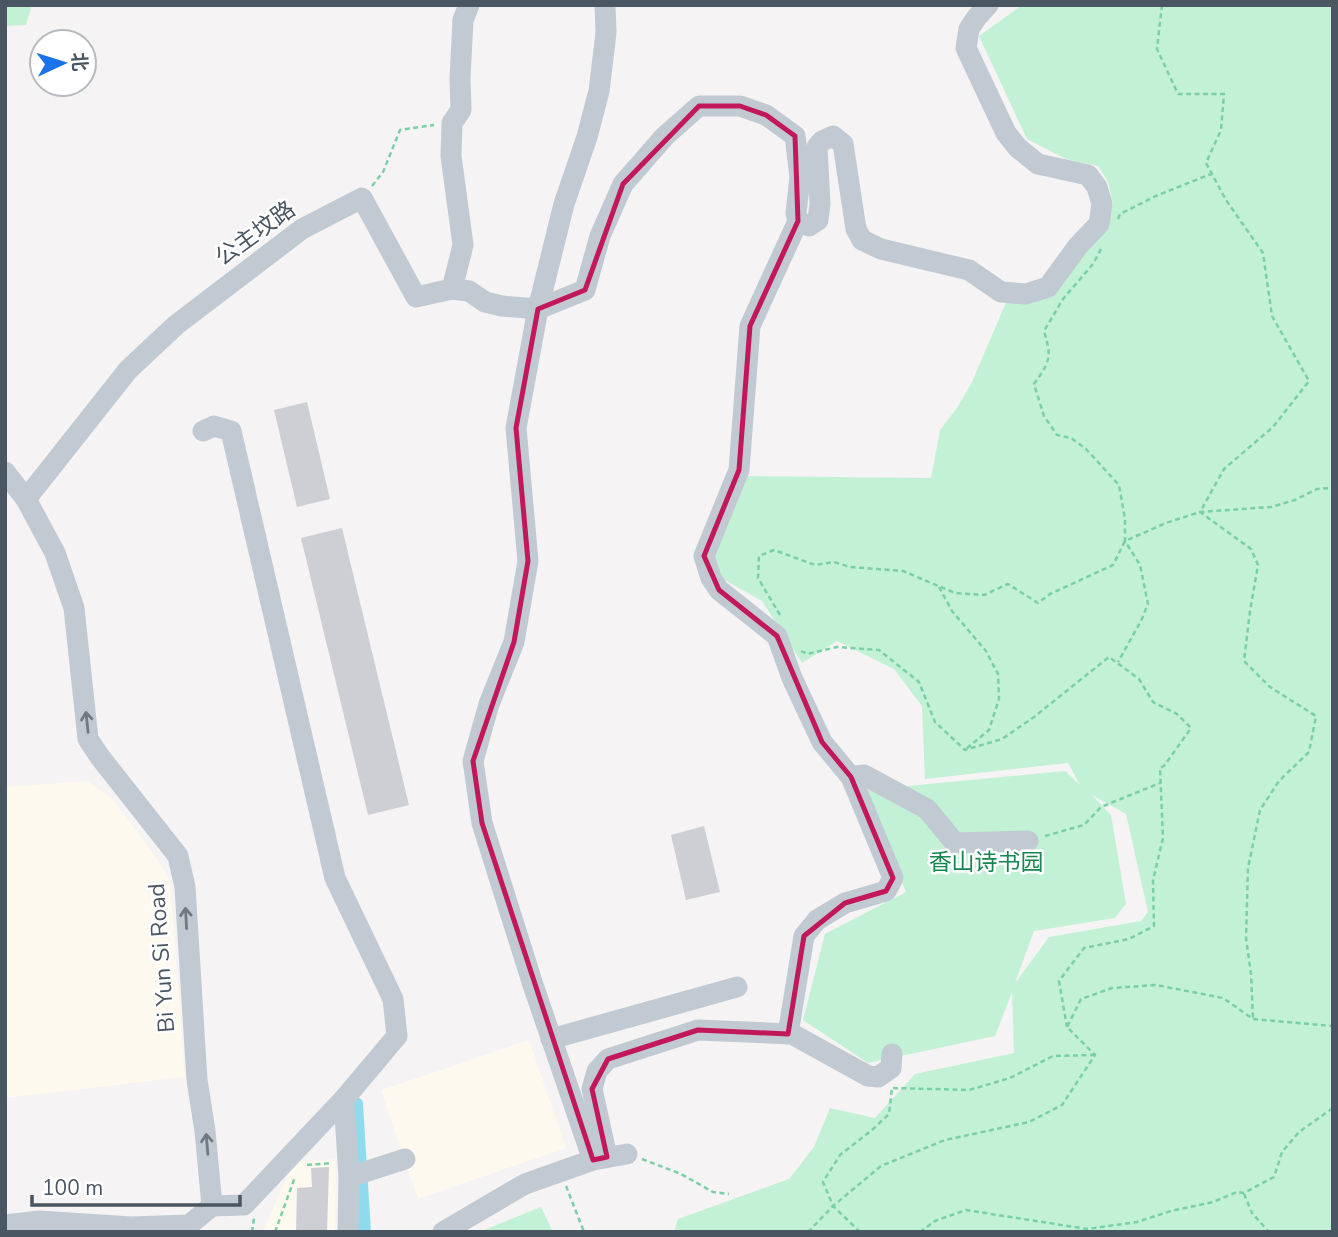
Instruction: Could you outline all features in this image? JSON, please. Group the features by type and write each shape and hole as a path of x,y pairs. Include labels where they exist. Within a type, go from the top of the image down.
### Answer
{"street":[{"path":"452,289 463,245 451,156 452,123 461,110 463,20 469,5"},
{"path":"605,5 606,33 599,91 587,137 564,204 538,309 516,428 528,561 514,642 489,704 473,761 482,823 551,1039 609,1157"},
{"path":"798,221 809,226 818,220 820,204 817,147 822,141 833,136 843,144 856,229 862,240 881,249 969,270 1001,292 1026,294 1048,287 1078,246 1099,224 1102,204 1097,187 1088,175 1038,164 1018,148 1006,133 966,48 969,29 988,5"},
{"path":"362,198 416,297 452,289 469,291 485,302 502,306 538,309 585,290 600,236 623,184 665,136 699,106 740,106 766,115 794,136 800,177 796,213 798,221 750,326 739,470 704,556 711,578 719,590 777,636 792,678 822,742 850,777 893,878 886,891 845,903 817,920 804,936 788,1034"},
{"name":"公主坟路","path":"26,499 128,370 176,324 302,229 362,198"},
{"path":"5,1225 39,1221 131,1227 189,1225 212,1206 244,1205 405,1033 393,999 335,878 231,431 214,426 203,431"},
{"name":"Bi Yun Si Road","path":"5,472 26,499 55,553 74,608 89,739 100,757 178,856 185,887 197,1080 212,1206"},
{"path":"850,777 864,775 927,809 955,843 1028,841"},
{"path":"551,1039 737,987"},
{"path":"609,1157 592,1089 597,1071 608,1059 698,1030 792,1034 886,1083 892,1054"},
{"path":"344,1099 358,1174 348,1232"},
{"path":"443,1232 525,1184 609,1157"},
{"path":"358,1174 405,1159"}],"path":[{"path":"1162,5 1157,49 1178,93 1224,94 1221,130 1206,163 1226,200 1263,253 1272,316 1309,381 1273,428 1224,469 1200,512"},
{"path":"362,198 383,172 400,130 452,123"},
{"path":"1115,224 1121,214 1158,195 1212,174"},
{"path":"781,616 758,578 759,556 774,550 815,565 834,562 850,567 904,571 955,593 984,595 1008,584 1038,603 1050,594 1113,565 1125,541 1125,519 1119,485 1086,449 1071,438 1057,435 1044,416 1034,384 1047,367 1050,350 1044,331 1063,299 1093,264 1104,244"},
{"path":"1125,541 1200,512 1271,507 1295,500 1317,489 1333,488"},
{"path":"1200,512 1251,548 1258,565 1244,661 1270,687 1316,716 1309,752 1279,780 1260,810 1248,868 1246,938 1253,1019"},
{"path":"1118,663 1141,621 1147,604 1140,565 1125,541"},
{"path":"939,587 952,611 986,651 998,674 999,699 989,730 965,750"},
{"path":"798,649 807,654 837,647 879,650 919,682 935,722 965,750"},
{"path":"965,750 1002,739 1034,717 1109,656 1139,679 1153,702 1177,714 1191,728 1160,768 1163,838 1153,880 1154,926 1129,939 1084,948 1059,981 1067,1027 1095,1055"},
{"path":"1028,841 1084,825 1101,807 1161,782"},
{"path":"1067,1027 1081,999 1112,988 1156,985 1223,998 1253,1019 1333,1026"},
{"path":"860,1232 833,1206 823,1182 840,1155 890,1114 886,1083 969,1090 1010,1078 1053,1056 1095,1055"},
{"path":"808,1232 833,1206 881,1166 945,1140 1029,1122 1062,1105 1095,1055"},
{"path":"920,1232 935,1221 966,1210 1087,1228 1137,1222 1213,1202 1237,1192 1244,1193 1274,1177 1282,1152 1299,1132 1333,1108"},
{"path":"609,1157 657,1163 713,1192 729,1194"},
{"path":"299,1166 333,1163"},
{"path":"561,1172 584,1232"},
{"path":"275,1232 295,1177"},
{"path":"1244,1193 1252,1213 1269,1232"}],"highlighted area":[{"path":"699,106 740,106 766,115 795,136 798,221 750,326 739,470 704,556 719,590 777,636 822,742 851,777 893,878 886,891 845,903 804,936 788,1034 698,1030 608,1059 592,1089 607,1157 593,1160 482,823 473,761 514,642 528,561 516,428 538,309 585,290 623,184"}],"shaded area":[{"path":"88,781 114,801 168,876 185,1077 5,1098 5,787"},
{"path":"529,1040 566,1148 418,1199 381,1090"},
{"path":"336,1159 335,1232 262,1232 294,1162"}],"green space":[{"path":"5,5 32,5 26,25 5,26"},
{"name":"香山诗书园","path":"1022,5 1333,5 1333,1232 674,1232 678,1219 789,1179 814,1147 830,1108 875,1118 915,1074 1014,1053 1012,992 995,1036 868,1063 803,1020 825,934 906,892 865,790 1065,771 1080,785 1068,763 925,779 922,706 894,669 837,641 802,663 762,601 714,574 710,556 747,476 931,478 940,430 972,382 1007,300 1035,299 1103,230 1113,204 1108,182 1098,166 1066,159 1027,139 979,36","holes":["1092,795 1126,814 1148,912 1141,921 1049,937 1015,983 1034,931 1115,918 1126,904 1111,815"]},
{"path":"541,1207 553,1232 479,1232"}],"building":[{"path":"307,402 330,499 297,507 274,410"},
{"path":"342,528 409,805 368,815 301,538"},
{"path":"704,826 720,892 686,900 671,835"},
{"path":"329,1167 327,1232 296,1232 297,1188 312,1187 311,1168"}],"waterway":[{"path":"356,1104 364,1232"}]}
